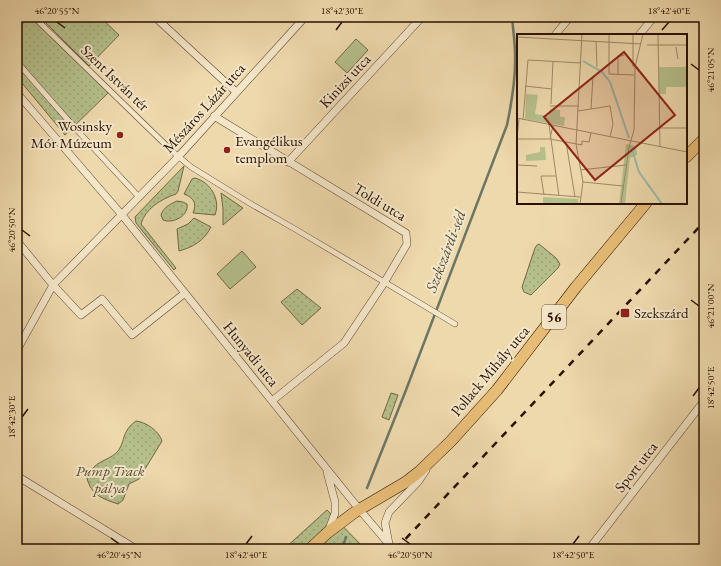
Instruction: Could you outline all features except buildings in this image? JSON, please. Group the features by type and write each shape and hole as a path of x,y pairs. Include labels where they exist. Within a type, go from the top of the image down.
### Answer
{"main road":[{"path":"687,156 704,139"},
{"name":"Pollack Mihály utca","path":"359,510 406,482 430,462 497,390 576,287 645,204"},
{"name":"56","path":"310,549 327,533 359,510"}],"street":[{"path":"17,26 26,17"},
{"name":"Szent István tér","path":"34,17 178,157 191,167 419,304 455,324"},
{"path":"155,17 236,92"},
{"name":"Mészáros Lázár utca","path":"17,350 54,285 178,157 304,17"},
{"name":"Kinizsi utca","path":"288,162 422,17"},
{"path":"556,34 570,17"},
{"path":"640,34 654,17"},
{"path":"17,62 75,128 139,197"},
{"path":"17,93 122,215"},
{"name":"Toldi utca","path":"214,116 406,233 407,244 384,283 344,343 272,401"},
{"name":"Hunyadi utca","path":"122,215 359,510 391,547"},
{"path":"17,240 81,316 102,298 132,334 184,293"},
{"name":"Sport utca","path":"589,549 704,401"},
{"name":"Pollack Mihály utca","path":"391,547 385,523 389,512 418,482 430,462"},
{"path":"326,468 335,502 335,513 327,533"},
{"path":"17,476 136,549"}],"green space":[{"path":"17,17 34,17 110,91 65,135 17,77"},
{"path":"40,17 100,17 119,35 89,66"},
{"path":"356,39 368,50 347,73 335,62"},
{"path":"184,166 176,194 154,205 146,214 141,224 176,268 174,270 136,223 135,217"},
{"path":"195,178 205,183 213,192 217,203 215,215 193,213 195,206 194,201 184,194 192,179"},
{"path":"221,193 243,208 223,225 223,209"},
{"path":"177,201 187,204 186,212 176,220 163,220 161,215 163,210"},
{"path":"194,218 211,227 198,243 179,251 177,229 188,224"},
{"path":"539,244 556,258 560,264 558,268 531,295 524,292 522,287 535,248"},
{"path":"242,251 256,267 230,289 217,274"},
{"path":"297,289 321,308 302,325 281,302"},
{"path":"391,393 398,395 389,420 382,417"},
{"name":"Pump Track pálya","path":"136,421 144,423 152,428 162,441 139,479 129,484 123,500 118,504 98,496 91,489 87,478 94,467 118,451 126,432"},
{"path":"327,510 365,549 284,549"}],"waterway":[{"name":"Szekszárdi-séd","path":"367,488 507,125 515,72 515,45 512,17"},
{"name":"Szekszárdi-séd","path":"342,549 346,537"}],"railway":[{"path":"396,549 704,222"}],"place":[{"name":"Wosinsky Mór Múzeum","path":"120,135"},
{"name":"Evangélikus templom","path":"227,150"},
{"name":"Szekszárd","path":"625,313"}]}
